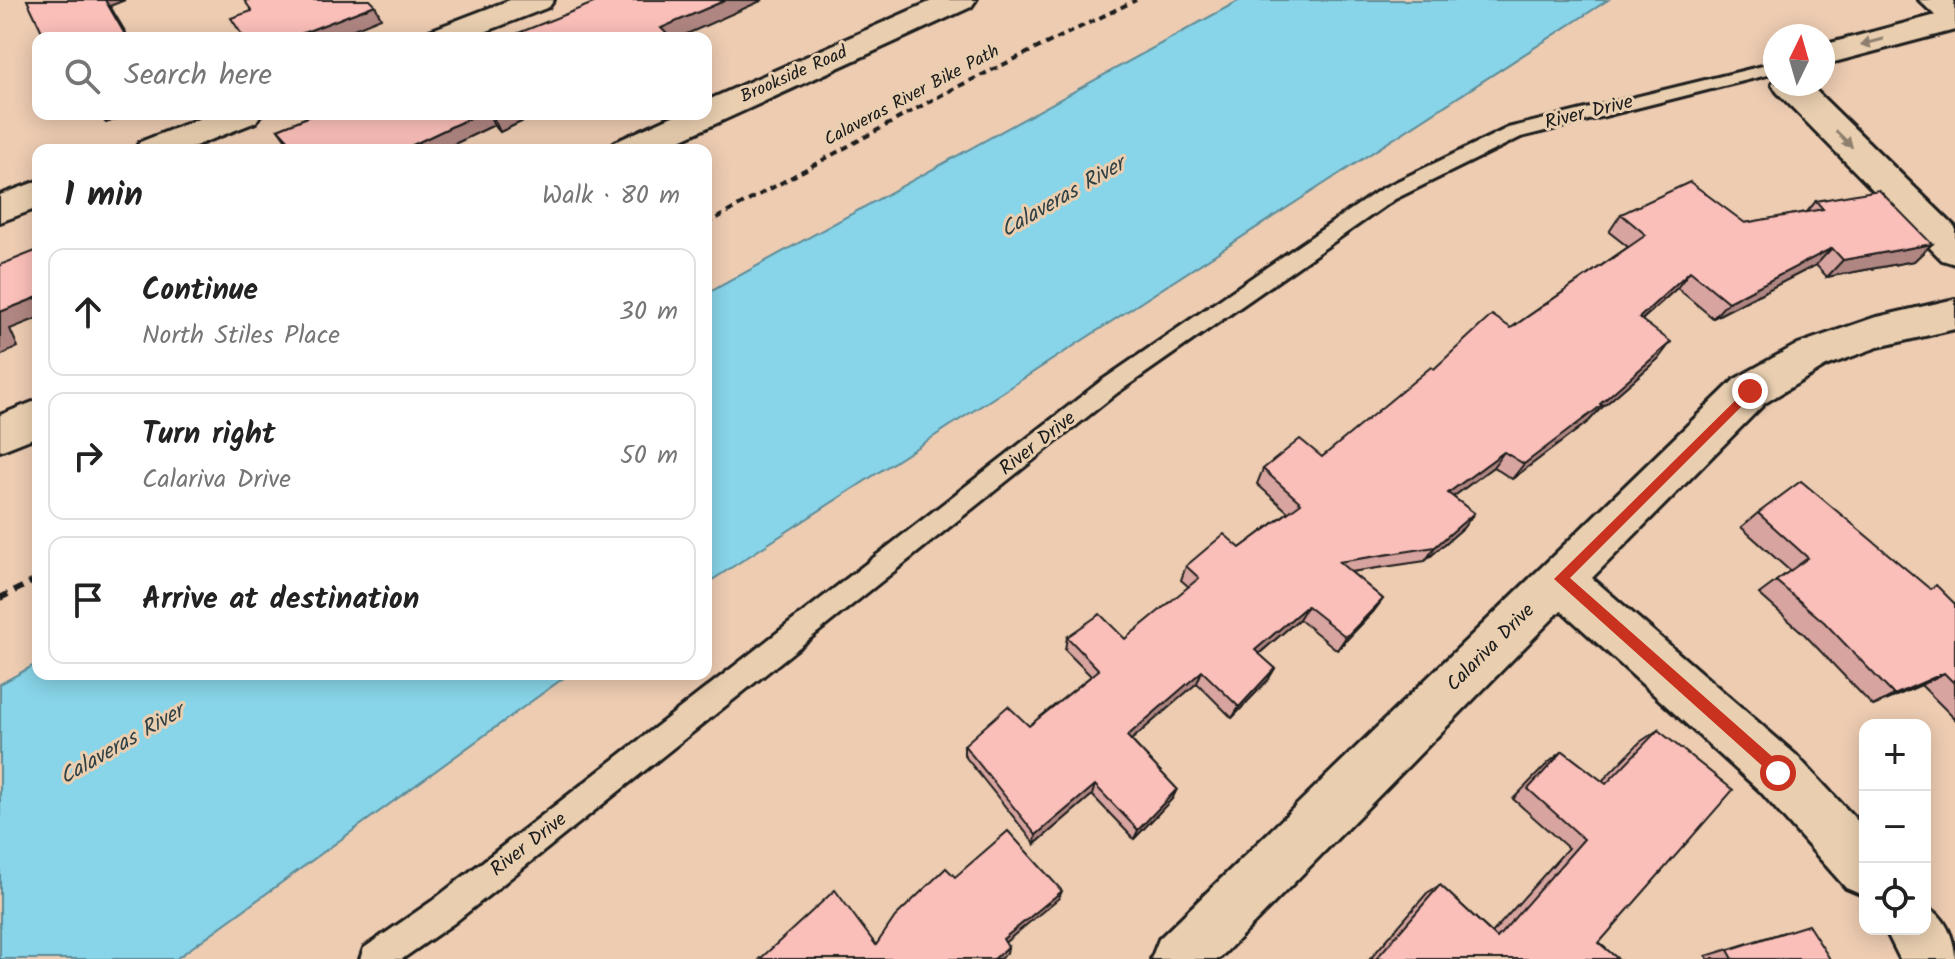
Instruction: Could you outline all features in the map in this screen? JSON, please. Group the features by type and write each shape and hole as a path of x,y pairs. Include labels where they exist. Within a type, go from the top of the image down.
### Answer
{"main road":[{"path":"451,0 473,25"},
{"path":"455,32 538,0"},
{"name":"Brookside Road","path":"712,112 960,0"},
{"path":"1935,0 1955,19"},
{"path":"1835,52 1955,19"},
{"path":"1802,96 1955,250"},
{"path":"167,144 229,120"},
{"name":"Brookside Road","path":"640,144 694,120"},
{"name":"Calariva Drive","path":"1179,959 1750,391 1825,351 1873,333 1955,314"},
{"path":"0,434 32,420"},
{"path":"1560,579 1778,773 1860,863"},
{"path":"1917,935 1934,959"}],"lane":[{"name":"River Drive","path":"375,959 455,903 1109,387 1388,194 1515,132 1763,75"}],"path":[{"name":"Calaveras River Bike Path","path":"712,221 947,92 1136,0"},
{"path":"0,598 32,582"}],"water":[{"name":"Calaveras River","path":"1240,0 1608,0 712,580 712,291"},
{"name":"Calaveras River","path":"32,666 32,680 561,680 176,959 0,959 0,684"}],"building":[{"path":"27,0 105,0 124,32 42,32"},
{"path":"244,0 370,0 375,5 305,32 240,32 231,18 252,11"},
{"path":"601,0 726,0 661,28 665,32 521,32"},
{"path":"300,120 465,120 415,144 286,144 290,142 278,129"},
{"path":"1690,182 1745,223 1823,209 1816,201 1879,190 1932,244 1843,260 1832,248 1728,302 1690,271 1639,318 1671,342 1602,405 1524,464 1504,452 1448,493 1474,513 1435,547 1339,562 1383,599 1346,637 1307,606 1255,650 1275,668 1239,707 1202,671 1127,736 1177,789 1138,830 1095,785 1036,835 964,745 1008,706 1029,726 1099,670 1067,637 1100,614 1125,639 1199,578 1186,566 1224,534 1240,548 1301,503 1263,469 1300,439 1322,457 1431,367 1434,369 1492,315 1511,328 1646,235 1621,214"},
{"path":"32,252 32,299 0,312 0,265"},
{"path":"1801,481 1930,589 1936,585 1955,604 1955,684 1944,673 1894,695 1824,622 1776,581 1808,558 1758,513"},
{"path":"1658,730 1733,790 1599,943 1618,959 1376,959 1440,885 1497,938 1584,839 1528,789 1563,751 1606,784"},
{"path":"1008,831 1062,891 1003,939 1008,947 994,959 760,959 835,890 876,945 895,917 946,868 955,877"},
{"path":"1808,925 1830,959 1733,959 1728,950"}],"route":[{"path":"1750,391 1560,579 1778,773"}]}
